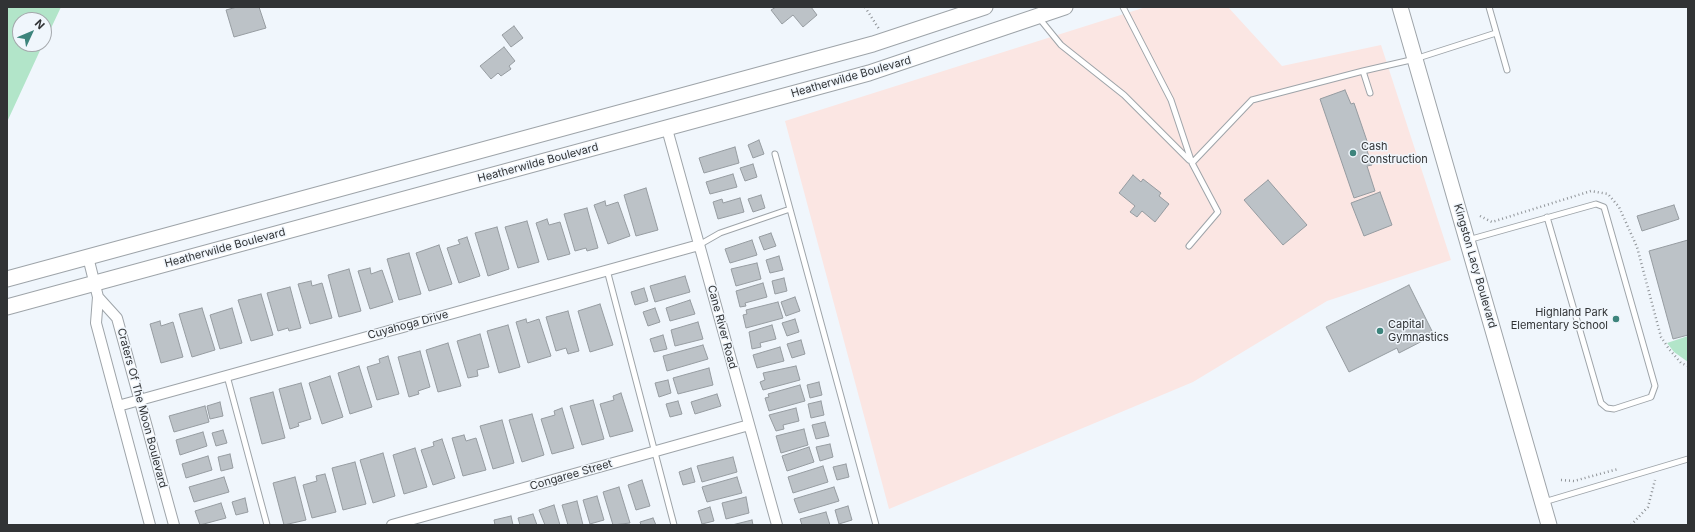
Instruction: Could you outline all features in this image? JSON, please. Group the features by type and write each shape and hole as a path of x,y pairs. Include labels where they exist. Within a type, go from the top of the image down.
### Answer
{"main road":[{"path":"7,279 562,130 885,40 985,7"},
{"name":"Heatherwilde Boulevard","path":"7,306 97,290 869,73 929,54 1036,11 1066,7"},
{"name":"Kingston Lacy Boulevard","path":"1400,7 1549,525"}],"street":[{"name":"Cane River Road","path":"667,129 777,525"},
{"name":"Cuyahoga Drive","path":"118,406 699,245"},
{"name":"Craters Of The Moon Boulevard","path":"88,257 97,290 96,323 150,525"},
{"name":"Craters Of The Moon Boulevard","path":"97,290 117,318 138,400 174,525"},
{"name":"Congaree Street","path":"392,525 749,425"}],"lane":[{"path":"1122,7 1171,100 1192,163 1218,212 1189,246"},
{"path":"1489,7 1507,70"},
{"path":"1036,11 1060,45 1124,94 1192,163"},
{"path":"1192,163 1252,100 1415,59 1496,33"},
{"path":"1363,71 1370,93"},
{"path":"775,154 876,525"},
{"path":"1467,240 1547,217 1596,204 1604,207 1655,386 1651,397 1614,409 1607,408 1601,403 1547,217"},
{"path":"699,245 720,233 790,209"},
{"path":"607,270 674,525"},
{"path":"227,376 267,525"},
{"path":"1543,502 1688,459"}],"path":[{"path":"865,7 885,40"},
{"path":"1480,216 1492,222 1591,191 1608,194 1619,206 1637,247 1661,337 1669,349 1682,363 1688,366"},
{"path":"1561,480 1574,481 1619,469"},
{"path":"1631,525 1648,507 1655,480"}],"shaded area":[{"path":"1146,7 1228,7 1282,66 1381,45 1451,260 1327,301 1193,382 889,509 785,121"}],"green space":[{"path":"7,7 61,7 52,26 52,12 12,12 12,52 39,52 7,122"},
{"path":"1688,336 1688,362 1674,352 1667,343"}],"building":[{"path":"237,7 259,7 266,28 234,37 226,10"},
{"path":"776,7 811,7 817,15 803,27 793,15 782,24 771,10"},
{"path":"514,26 523,38 511,47 502,35"},
{"path":"504,47 515,61 509,66 511,69 501,76 498,73 491,79 480,66"},
{"name":"Cash Construction","path":"1345,90 1351,104 1354,103 1367,141 1364,142 1372,165 1367,166 1375,191 1354,198 1320,99"},
{"path":"759,140 764,154 753,158 748,145"},
{"path":"735,147 739,163 704,173 699,158"},
{"path":"753,164 757,177 745,181 740,168"},
{"path":"733,174 737,187 710,194 706,182"},
{"path":"1133,175 1141,182 1143,179 1161,193 1159,196 1169,204 1155,222 1142,211 1137,217 1130,212 1135,206 1119,193"},
{"path":"1268,180 1307,225 1283,245 1244,200"},
{"path":"646,188 658,230 636,236 624,195"},
{"path":"1380,192 1392,225 1364,236 1351,203"},
{"path":"761,195 765,208 753,212 748,199"},
{"path":"740,198 744,212 718,219 713,202 722,199 723,203"},
{"path":"605,201 606,206 618,202 630,236 608,244 594,205"},
{"path":"1674,205 1679,219 1642,231 1637,216"},
{"path":"587,208 598,248 587,251 586,248 575,251 564,214"},
{"path":"547,219 549,225 560,222 570,254 548,260 536,223"},
{"path":"527,221 539,262 518,268 505,227"},
{"path":"497,227 509,269 488,276 475,233"},
{"path":"771,233 776,246 764,250 759,237"},
{"path":"467,237 480,276 459,283 447,248 460,244 458,240"},
{"path":"752,240 757,255 730,263 725,249"},
{"path":"1688,240 1688,335 1673,339 1649,251"},
{"path":"439,245 452,284 429,291 416,253"},
{"path":"409,253 421,294 399,300 387,259"},
{"path":"779,256 783,270 770,273 766,260"},
{"path":"757,263 761,279 736,286 731,269"},
{"path":"370,268 371,274 382,270 393,302 370,309 358,271"},
{"path":"349,269 361,311 339,317 328,275"},
{"path":"685,276 690,292 655,302 650,286"},
{"path":"784,278 787,291 775,294 772,281"},
{"path":"311,281 312,286 322,283 332,318 310,324 298,284"},
{"path":"763,283 767,297 745,303 746,306 740,307 736,291"},
{"name":"Capital Gymnastics","path":"1409,285 1434,335 1399,353 1397,348 1349,372 1326,327"},
{"path":"290,287 301,328 289,331 288,328 278,331 267,293"},
{"path":"644,288 648,301 635,305 631,292"},
{"path":"261,294 273,335 251,341 238,300"},
{"path":"795,297 800,311 786,316 781,302"},
{"path":"690,300 695,314 670,321 666,308"},
{"path":"778,302 783,318 746,328 743,315 747,314 746,310"},
{"path":"600,304 613,345 590,352 578,311"},
{"path":"202,308 215,350 192,357 179,314"},
{"path":"232,308 242,343 220,349 210,315"},
{"path":"655,308 660,322 648,326 643,312"},
{"path":"568,311 579,351 568,354 566,348 556,351 546,317"},
{"path":"526,319 527,323 539,319 551,356 528,363 516,322"},
{"path":"795,319 799,332 787,336 782,323"},
{"path":"160,321 161,326 173,322 183,357 161,363 150,324"},
{"path":"698,322 703,339 675,346 671,330"},
{"path":"508,325 520,367 499,373 487,331"},
{"path":"772,325 776,339 760,343 761,347 752,349 749,332"},
{"path":"480,334 489,367 477,370 478,376 468,378 457,341"},
{"path":"663,335 667,349 654,352 650,339"},
{"path":"801,340 805,354 792,358 787,344"},
{"path":"448,343 461,386 438,392 426,350"},
{"path":"703,345 708,359 667,371 663,356"},
{"path":"780,347 784,361 757,368 753,355"},
{"path":"420,351 430,387 418,391 419,394 409,397 398,357"},
{"path":"388,356 399,394 377,400 367,367 380,363 379,359"},
{"path":"359,366 372,407 350,414 338,373"},
{"path":"796,366 800,380 763,390 760,382 765,380 763,373"},
{"path":"709,368 713,385 678,394 673,378"},
{"path":"330,376 343,417 322,424 309,383"},
{"path":"668,380 671,393 659,397 655,383"},
{"path":"819,382 822,395 810,398 807,385"},
{"path":"301,383 311,419 298,423 299,426 290,429 279,389"},
{"path":"800,385 805,401 769,411 765,398 769,397 768,394"},
{"path":"273,392 285,438 262,444 250,398"},
{"path":"621,393 633,431 610,437 600,404 614,400 613,396"},
{"path":"717,394 721,406 695,414 691,402"},
{"path":"593,400 604,439 582,445 570,406"},
{"path":"678,401 682,414 670,417 666,404"},
{"path":"821,401 824,415 811,418 808,404"},
{"path":"220,402 223,416 210,419 207,406"},
{"path":"205,406 209,422 174,432 169,416"},
{"path":"562,408 574,448 552,454 541,419 555,415 554,411"},
{"path":"796,408 799,421 783,425 784,429 776,431 769,415"},
{"path":"532,414 544,455 522,462 509,420"},
{"path":"502,420 514,463 493,469 480,426"},
{"path":"825,422 829,436 816,439 812,425"},
{"path":"804,429 808,445 781,453 776,436"},
{"path":"223,430 227,443 216,446 212,433"},
{"path":"203,432 207,446 180,455 176,440"},
{"path":"464,435 466,441 476,438 486,470 463,476 452,438"},
{"path":"442,439 455,478 433,485 421,450 434,446 433,442"},
{"path":"830,444 833,457 820,461 816,447"},
{"path":"809,447 814,462 787,471 782,456"},
{"path":"415,448 427,487 404,494 393,455"},
{"path":"383,453 395,496 373,503 360,460"},
{"path":"230,454 233,468 221,471 218,457"},
{"path":"208,456 212,470 186,478 182,464"},
{"path":"733,457 737,472 702,482 697,466"},
{"path":"355,462 366,504 343,510 332,468"},
{"path":"846,464 849,477 837,480 833,467"},
{"path":"823,466 828,482 793,493 788,477"},
{"path":"691,468 695,482 683,485 679,472"},
{"path":"325,474 336,512 312,518 303,485 317,481 316,476"},
{"path":"224,477 229,492 194,502 189,487"},
{"path":"295,477 306,520 284,525 273,483"},
{"path":"737,477 742,493 707,502 702,487"},
{"path":"642,480 650,506 636,510 628,485"},
{"path":"619,487 630,523 613,525 603,492"},
{"path":"834,487 839,501 799,513 794,499"},
{"path":"597,496 604,520 590,524 583,500"},
{"path":"746,497 749,513 726,519 722,503"},
{"path":"245,498 248,512 236,515 232,502"},
{"path":"577,501 583,525 568,525 562,505"},
{"path":"221,503 226,518 200,525 195,511"},
{"path":"554,505 560,525 545,525 539,510"},
{"path":"848,506 852,520 839,524 835,510"},
{"path":"710,507 714,521 702,524 698,511"},
{"path":"826,512 830,525 802,525 800,519"},
{"path":"533,514 537,525 520,525 518,518"},
{"path":"511,516 513,525 495,525 494,520"},
{"path":"653,518 656,525 641,525 640,522"},
{"path":"752,520 753,525 732,525"}],"place":[{"name":"Cash Construction","path":"1353,153"},
{"name":"Highland Park Elementary School","path":"1616,319"},
{"name":"Capital Gymnastics","path":"1380,331"}]}
